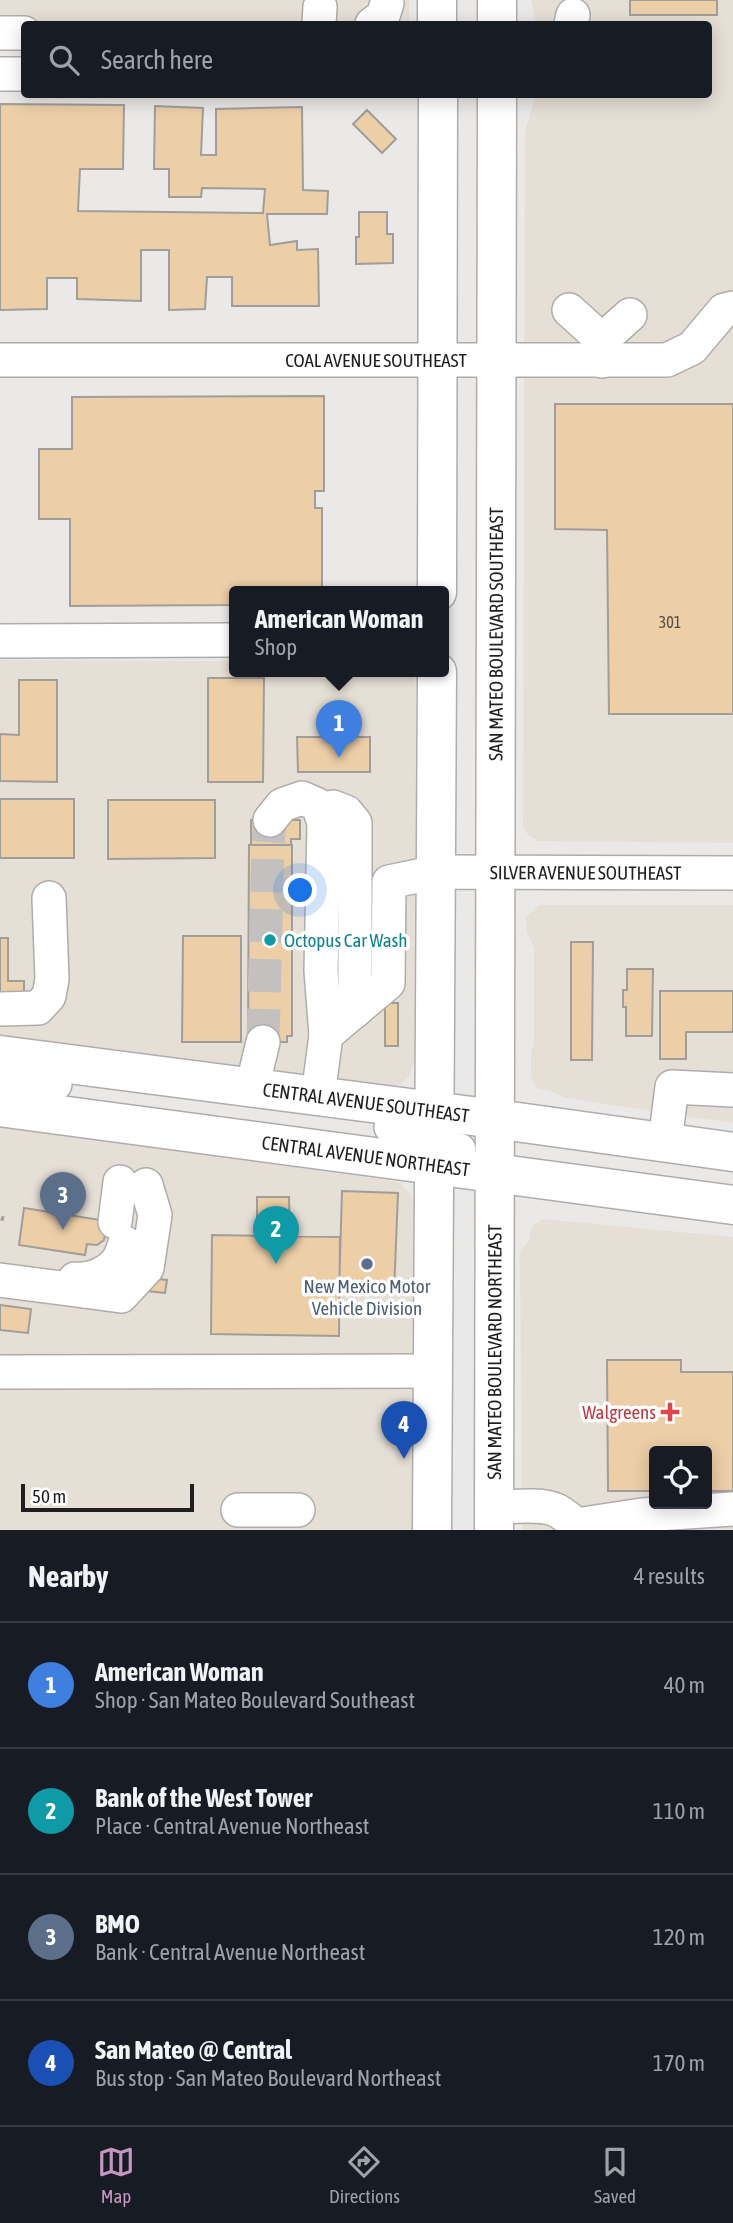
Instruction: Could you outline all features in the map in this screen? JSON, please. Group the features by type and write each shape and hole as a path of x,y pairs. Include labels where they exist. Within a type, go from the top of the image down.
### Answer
{"main road":[{"path":"437,0 437,21"},
{"path":"497,0 497,21"},
{"path":"437,586 438,98"},
{"name":"SAN MATEO BOULEVARD SOUTHEAST","path":"496,98 496,1165"},
{"path":"432,1530 437,677"},
{"name":"CENTRAL AVENUE SOUTHEAST","path":"0,1055 318,1096 433,1140 495,1119 733,1152"},
{"name":"CENTRAL AVENUE NORTHEAST","path":"0,1107 433,1140 496,1165 733,1205"},
{"name":"SAN MATEO BOULEVARD NORTHEAST","path":"494,1518 496,1165"}],"street":[{"path":"0,33 21,33"},
{"path":"0,74 21,74"},
{"name":"COAL AVENUE SOUTHEAST","path":"0,359 436,360 496,359 602,350 667,360 692,348 724,310 733,308"},
{"path":"569,310 602,350 630,315"},
{"path":"0,642 229,640"},
{"path":"270,820 282,805 302,798 335,812 369,893 348,1017 318,1096"},
{"path":"335,812 324,823 320,971 348,1017"},
{"name":"SILVER AVENUE SOUTHEAST","path":"348,1017 388,983 389,882 437,872 733,873"},
{"path":"0,1009 38,1008 49,996 52,979 49,898"},
{"path":"252,1088 263,1042"},
{"path":"0,1083 55,1084"},
{"path":"665,1142 672,1087 733,1090"},
{"name":"CENTRAL AVENUE NORTHEAST","path":"391,1127 433,1140"},
{"name":"CENTRAL AVENUE NORTHEAST","path":"496,1165 672,1191 733,1196"},
{"path":"0,1269 82,1280 102,1275 118,1261 133,1183 155,1215 147,1268 121,1296 0,1280"},
{"path":"0,1257 78,1267 93,1265 108,1254 124,1235"},
{"path":"84,1291 106,1284 127,1268 124,1235"},
{"path":"0,1372 433,1371"},
{"path":"494,1518 547,1507 571,1514 642,1515 733,1509"},
{"path":"238,1510 298,1510"}],"shaded area":[{"path":"0,0 409,0 409,21 21,21 21,27 0,49"},
{"path":"531,0 733,0 733,843 538,841 528,835 523,826 525,131 535,98 712,98 712,21 535,21"},
{"path":"0,660 229,661 229,677 413,677 416,685 415,1060 410,1075 401,1084 388,1088 0,1038"},
{"path":"539,905 733,905 733,1123 565,1098 537,1088 531,1078 531,1052 534,1044 534,948 527,933 526,917"},
{"path":"0,1124 399,1182 413,1197 416,1218 414,1530 0,1530"},
{"path":"543,1219 733,1237 733,1530 522,1530 520,1251 529,1240 532,1226"}],"building":[{"path":"630,0 717,0 717,15 630,15"},
{"path":"0,104 124,105 123,169 80,169 78,211 263,213 265,189 202,188 201,197 169,197 169,169 154,169 155,106 203,108 201,155 216,155 216,109 302,107 303,190 328,191 327,214 267,214 270,245 297,241 297,250 318,249 319,306 232,306 232,277 207,277 205,309 169,310 169,250 141,250 141,301 77,299 77,278 47,278 47,309 0,310"},
{"path":"367,110 396,139 382,153 353,124"},
{"path":"359,212 387,212 387,234 393,234 393,263 356,264"},
{"path":"324,396 324,491 315,491 315,508 322,508 322,586 229,586 229,605 70,606 70,519 39,519 39,449 72,449 72,397"},
{"path":"555,404 733,404 733,714 609,714 607,530 555,529"},
{"path":"208,678 264,678 263,782 208,782"},
{"path":"19,680 57,680 57,782 0,781 0,734 19,735"},
{"path":"297,737 370,737 370,772 298,772"},
{"path":"0,799 74,799 74,858 0,858"},
{"path":"108,800 215,800 215,858 108,859"},
{"path":"251,820 300,820 300,839 291,839 291,845 251,845"},
{"name":"Octopus Car Wash","path":"249,845 292,845 292,1036 287,1036 287,1042 251,1042 251,1036 248,1036"},
{"path":"183,936 241,936 241,1042 182,1042"},
{"path":"0,938 8,938 8,981 24,981 24,1001 0,996"},
{"path":"571,942 593,942 592,1060 571,1060"},
{"path":"627,969 653,969 652,1036 626,1036 623,990 627,990"},
{"path":"660,991 733,991 733,1032 686,1032 686,1059 660,1059"},
{"path":"385,1003 398,1003 398,1046 385,1046"},
{"name":"New Mexico Motor Vehicle Division","path":"342,1191 398,1193 394,1294 339,1292"},
{"path":"257,1197 289,1197 290,1236 257,1235"},
{"path":"24,1208 107,1221 104,1240 97,1245 87,1244 85,1255 19,1245"},
{"path":"212,1235 340,1237 339,1336 211,1334"},
{"path":"149,1278 167,1280 165,1293 147,1291"},
{"path":"0,1305 31,1309 28,1333 0,1330"},
{"name":"Walgreens","path":"607,1360 681,1360 681,1372 733,1372 733,1491 712,1491 712,1446 649,1446 649,1491 608,1491"}],"tunnel":[{"path":"263,1042 270,820"}],"place":[{"name":"American Woman","path":"339,758"},
{"name":"Octopus Car Wash","path":"270,940"},
{"name":"BMO","path":"63,1230"},
{"name":"Bank of the West Tower","path":"276,1264"},
{"name":"New Mexico Motor Vehicle Division","path":"367,1264"},
{"name":"Walgreens","path":"670,1412"},
{"name":"San Mateo @ Central","path":"404,1459"}]}
